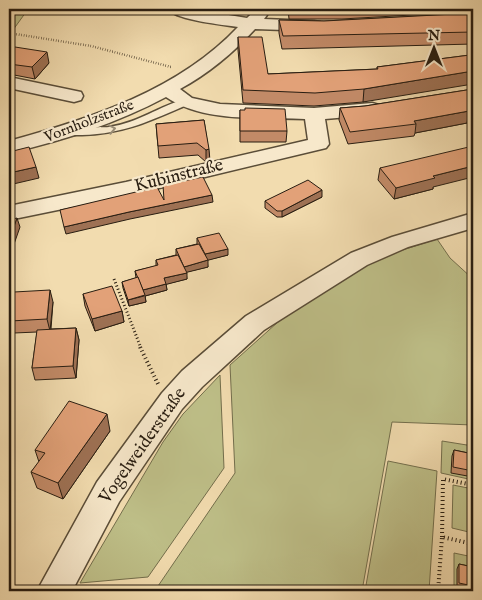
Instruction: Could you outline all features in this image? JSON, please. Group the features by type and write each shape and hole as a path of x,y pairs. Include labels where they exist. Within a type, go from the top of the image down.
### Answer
{"street":[{"path":"176,9 193,15 252,24 334,25"},
{"name":"Vornholzstraße","path":"14,144 64,133 113,114 167,89 192,74 252,24 264,9"},
{"path":"9,84 74,96"},
{"path":"167,89 186,102 220,110 314,114 390,106"},
{"name":"Kubinstraße","path":"9,213 126,189 319,144 314,114"},
{"name":"Vogelweiderstraße","path":"54,591 108,492 172,401 192,379 255,323 316,284 359,260 400,242 473,220"}],"lane":[{"path":"64,133 98,132 134,125 186,102"}],"path":[{"path":"9,33 71,41 132,54 192,74"},
{"path":"114,278 139,344 160,387"},
{"path":"438,591 442,537 443,480 473,485"},
{"path":"442,537 473,544"}],"green space":[{"path":"9,9 20,9 26,12 13,30 9,29"},
{"path":"437,239 450,258 473,279 473,425 392,422 362,591 144,591 156,589 235,473 230,365 278,322 332,280 387,255"},
{"path":"220,375 224,468 148,577 80,583 163,442 183,414"},
{"path":"442,441 473,446 473,480 441,473"},
{"path":"388,461 437,471 429,591 365,591"},
{"path":"453,485 473,489 473,533 452,528"},
{"path":"454,553 473,557 473,591 454,591"}],"building":[{"path":"289,9 354,9 289,10"},
{"path":"473,13 473,32 283,36 279,20 324,21"},
{"path":"238,37 262,37 268,74 378,69 377,67 470,55 473,57 473,71 364,89 315,93 243,90"},
{"path":"15,47 47,52 32,67 9,64 9,53"},
{"path":"473,89 473,115 469,111 414,121 416,124 350,132 340,108 365,106"},
{"path":"245,108 285,109 287,131 240,131 240,110 245,110"},
{"path":"204,120 209,149 206,150 197,143 158,146 156,124"},
{"path":"473,146 473,166 396,188 380,168"},
{"path":"29,147 36,167 9,173 9,152"},
{"path":"203,177 212,195 64,227 60,210 157,187 164,200 163,185"},
{"path":"308,180 322,190 282,211 277,211 265,201"},
{"path":"17,218 10,238 9,238 9,220"},
{"path":"219,233 228,249 205,254 197,238"},
{"path":"199,244 208,260 184,267 176,249"},
{"path":"178,255 187,273 164,278 166,284 143,290 135,271 158,265 156,260"},
{"path":"138,277 145,295 128,300 122,282"},
{"path":"112,286 122,311 92,319 83,294"},
{"path":"50,290 47,319 10,321 14,292"},
{"path":"76,328 73,366 32,368 37,330"},
{"path":"69,401 107,414 58,483 31,472 45,453 35,450"},
{"path":"454,450 473,454 473,471 453,467"},
{"path":"459,564 473,567 473,586 459,583"}]}
